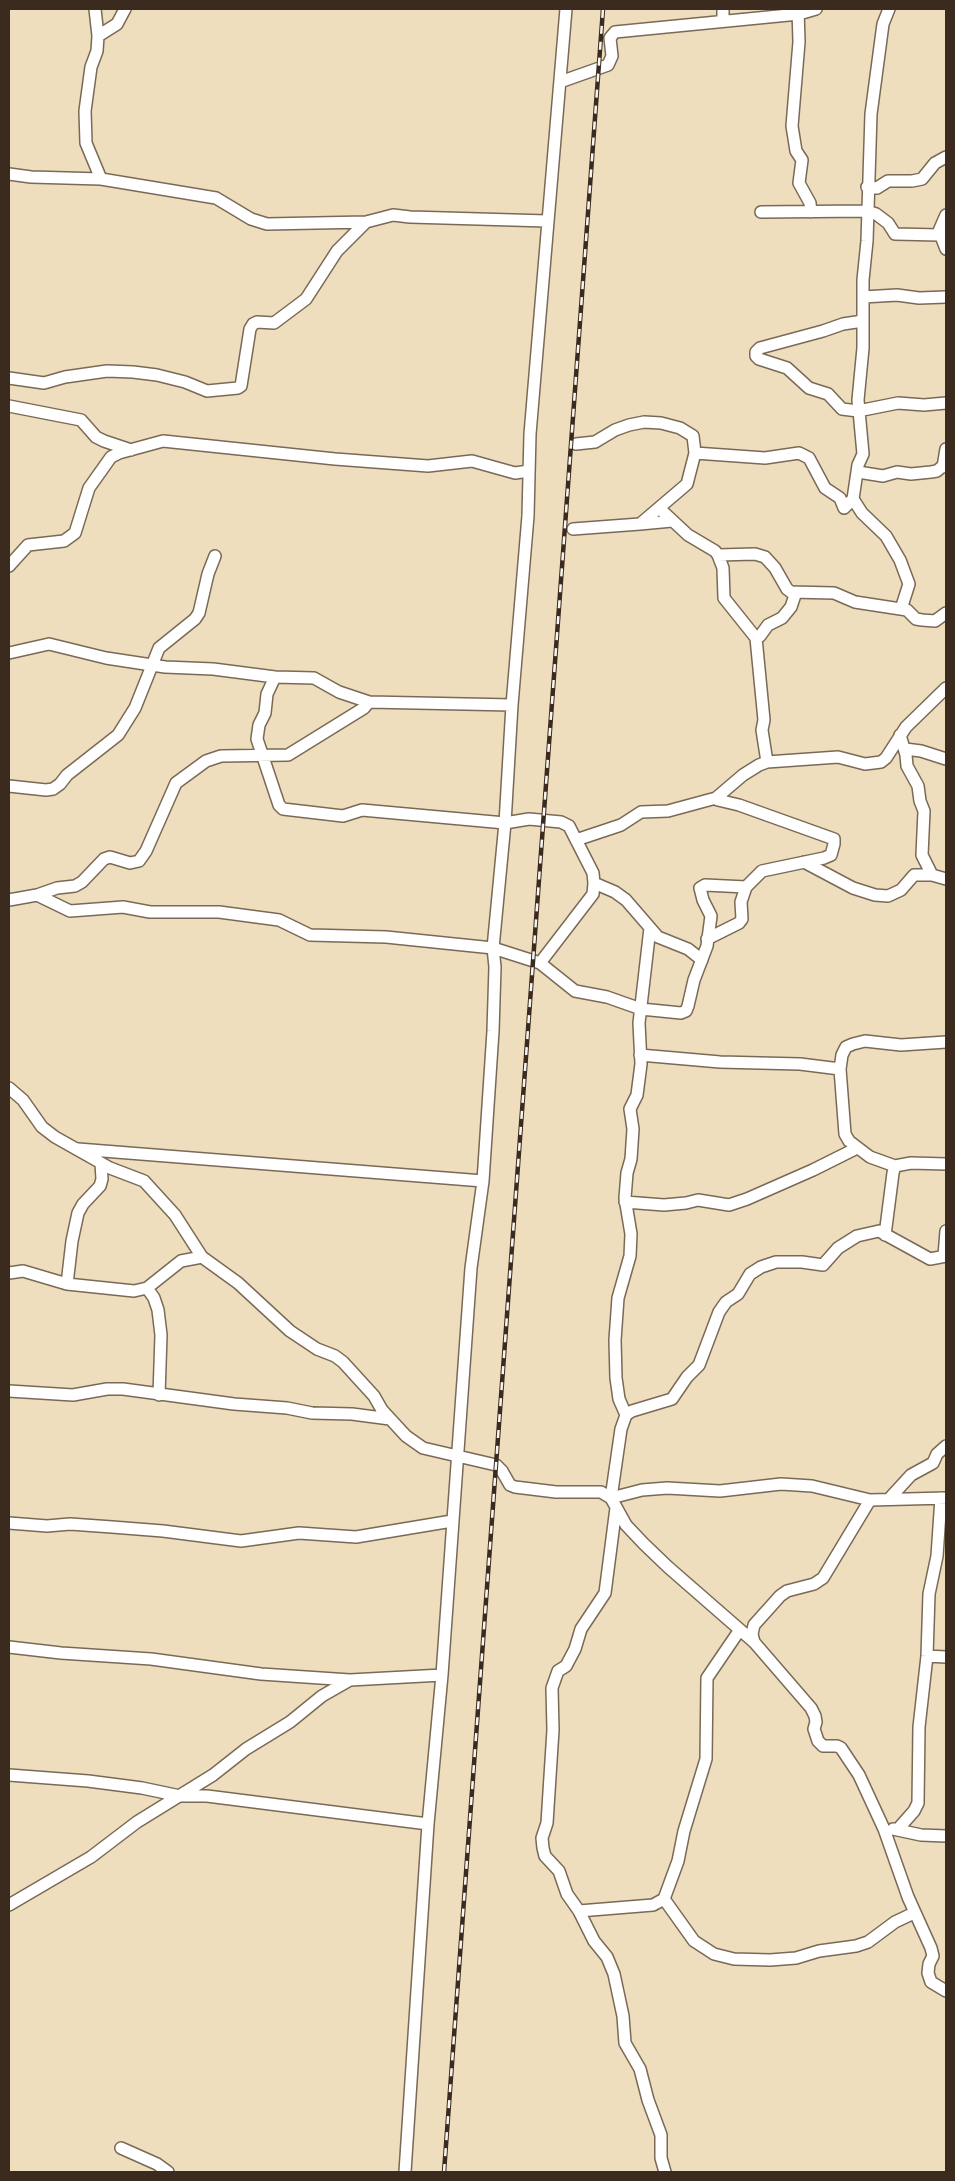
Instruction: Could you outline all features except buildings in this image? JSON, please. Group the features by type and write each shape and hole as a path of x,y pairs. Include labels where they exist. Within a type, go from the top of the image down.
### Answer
{"street":[{"path":"95,9 98,36 97,51 91,67 85,111 86,143 101,180"},
{"path":"98,36 118,24 125,9"},
{"path":"405,2172 428,1824 442,1675 452,1521 459,1457 471,1268 483,1181 493,1030 495,967 493,948 505,823 512,705 528,516 530,434 566,9"},
{"path":"723,9 724,21"},
{"path":"560,82 608,65 612,56 610,38 615,32 816,9"},
{"path":"695,453 765,458 800,453 809,458 825,488 840,498 844,508 853,499 863,454 858,411 863,348 867,187 874,90 883,24 889,9"},
{"path":"798,12 799,42 792,126 796,151 802,160 800,183 810,203 811,212"},
{"path":"867,187 877,188 888,181 912,182 922,180 935,163 946,156"},
{"path":"9,174 31,178 101,180 216,198 251,220 267,224 366,222 394,214 410,217 547,221"},
{"path":"761,212 867,212 876,214 888,223 895,234 939,235"},
{"path":"946,215 940,226 939,235 946,249"},
{"path":"9,378 44,383 65,377 107,371 132,372 157,375 185,382 207,391 238,388 241,386 250,329 253,324 258,322 274,323 306,299 337,250 366,222"},
{"path":"863,297 897,295 946,300"},
{"path":"863,321 843,324 760,348 756,352 756,356 758,359 787,368 809,388 828,394 842,409 858,411 898,403 924,404 946,402"},
{"path":"9,406 81,420 96,437 131,450"},
{"path":"576,444 595,442 615,430 644,422 661,423 680,428 693,436 695,453 687,484 640,524"},
{"path":"9,566 28,545 64,541 75,533 89,488 111,457 163,441 335,459 428,466 472,461 515,472 529,471"},
{"path":"858,472 883,476 897,472 911,474 931,472 945,465 946,449"},
{"path":"853,499 862,513 886,536 900,560 908,584 901,609"},
{"path":"659,508 672,521 718,555 723,568 724,598 742,623 756,638 764,720 762,730 767,762"},
{"path":"573,529 672,521"},
{"path":"718,555 755,554 765,557 775,568 786,589 796,592 834,593 855,602 907,610 916,619 922,620 936,621 946,613"},
{"path":"9,786 53,789 118,735 135,708 151,664 164,642 195,619 215,556"},
{"path":"756,638 760,636 768,625 782,618 791,607 796,592"},
{"path":"9,653 49,644 106,658 165,667 213,668 275,677 314,678 339,692 369,702 512,705"},
{"path":"275,677 267,694 265,713 259,725 257,739 279,805 283,809 343,816 362,810 505,823 529,819 565,823 576,840 592,873 594,883 593,894 540,963"},
{"path":"576,840 621,825 641,812 668,812 716,798 743,775 767,762 838,757 874,764 881,762 886,758 900,734 946,688"},
{"path":"9,900 37,895 56,888 75,886 82,882 104,859 110,857 130,863 139,861 146,851 176,783 206,761 221,756 288,755 364,708 369,702"},
{"path":"900,734 905,749 907,766 918,786 920,801 924,811 922,855 932,875"},
{"path":"905,749 921,751 946,759"},
{"path":"708,940 739,923 742,919 742,902 746,887 762,871 831,855 834,850 834,839 716,798"},
{"path":"804,862 853,888 876,895 888,896 901,890 914,875 932,875 946,879"},
{"path":"594,883 620,895 658,937 688,949 702,960"},
{"path":"37,895 70,911 123,907 150,912 219,912 279,920 310,935 386,937 493,948 540,963 576,991 607,997 641,1009 681,1013 686,1011 708,940 711,916 703,900 700,888 702,886 746,887"},
{"path":"626,1415 620,1399 616,1378 615,1347 618,1298 630,1256 631,1234 625,1202 633,1129 630,1109 637,1092 641,1009 650,928"},
{"path":"946,1042 901,1045 865,1041 846,1047 842,1055 840,1068 845,1134 848,1141 870,1157 896,1166 911,1163 946,1164"},
{"path":"640,1055 720,1062 800,1064 840,1068"},
{"path":"9,1088 23,1100 42,1127 101,1163 144,1181 175,1215 202,1257 238,1283 290,1331 317,1349 343,1362 374,1396 390,1419 406,1436 422,1448 496,1465 502,1470 510,1485 515,1487 556,1492 601,1492 614,1503 626,1525 644,1544 754,1642 811,1708 816,1716 814,1729 818,1741 823,1746 837,1746 841,1748 859,1775 884,1829 914,1913 933,1956 929,1964 928,1973 931,1982 946,1991"},
{"path":"74,1148 483,1181"},
{"path":"625,1202 664,1205 686,1204 698,1200 728,1205 747,1199 813,1170 857,1148"},
{"path":"67,1284 72,1241 78,1213 83,1204 100,1186 102,1179 101,1163"},
{"path":"885,1235 893,1173 896,1166"},
{"path":"666,2172 661,2158 661,2135 648,2100 640,2069 625,2043 623,2016 614,1974 607,1957 594,1941 579,1911 567,1894 558,1871 545,1856 542,1838 547,1823 553,1730 552,1688 558,1671 566,1666 575,1649 581,1629 605,1593 620,1429 626,1415 632,1411 672,1399 698,1364 719,1312 726,1302 738,1294 750,1274 761,1266 776,1262 802,1262 823,1265 838,1248 866,1232 879,1232 934,1260 945,1256 946,1231"},
{"path":"9,1273 23,1271 67,1284 125,1291 147,1288 180,1261 202,1257"},
{"path":"154,1298 156,1279"},
{"path":"147,1288 154,1298 158,1310 162,1335 159,1395"},
{"path":"9,1391 73,1395 106,1389 123,1389 234,1404 287,1408 312,1413 352,1414 390,1419"},
{"path":"889,1499 904,1481 933,1462 937,1454 946,1446"},
{"path":"614,1503 642,1490 667,1488 720,1491 781,1484 812,1486 870,1500 944,1498 937,1556 929,1594 927,1656 919,1727 918,1803 914,1811 898,1829"},
{"path":"754,1642 752,1634 754,1626 780,1596 787,1591 814,1584 823,1578 870,1500"},
{"path":"9,1523 47,1526 70,1524 129,1528 241,1541 299,1533 356,1537 452,1521"},
{"path":"579,1911 653,1905 664,1900 678,1861 684,1831 706,1759 707,1678 739,1630"},
{"path":"9,1646 61,1653 151,1658 261,1674 350,1680 442,1675"},
{"path":"927,1656 946,1657"},
{"path":"9,1905 91,1857 137,1822 213,1775 246,1749 290,1722 322,1696 350,1680"},
{"path":"9,1776 88,1781 142,1788 180,1796 207,1796 428,1824"},
{"path":"884,1829 898,1829 921,1835 946,1836"},
{"path":"664,1900 694,1941 714,1954 734,1958 770,1960 796,1958 820,1951 856,1946 868,1942 896,1922 914,1913"},
{"path":"121,2148 142,2156 168,2172"}],"railway":[{"path":"444,2172 603,9"}]}
